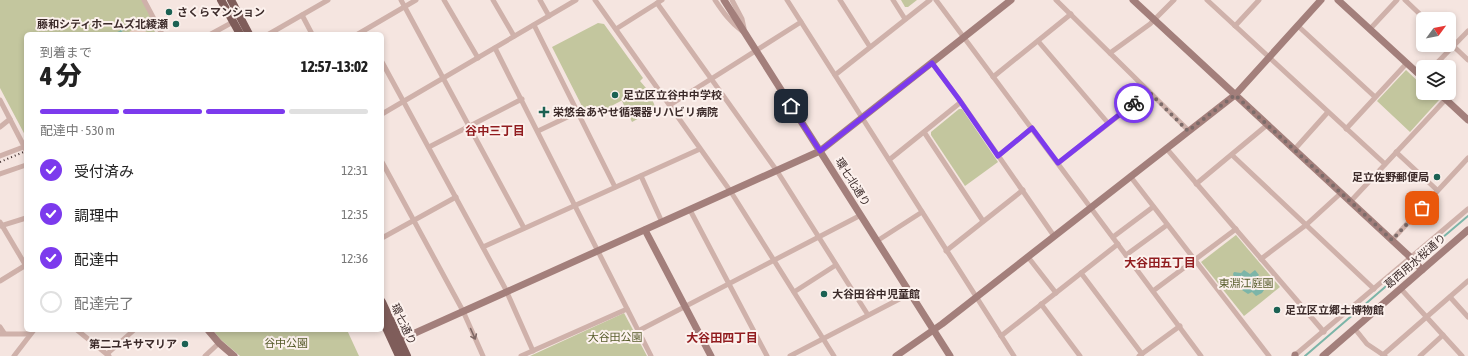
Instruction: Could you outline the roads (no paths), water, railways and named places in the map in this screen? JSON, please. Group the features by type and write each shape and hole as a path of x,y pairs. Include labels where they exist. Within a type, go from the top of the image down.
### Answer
{"main road":[{"path":"221,0 239,32"},
{"path":"231,0 248,32"},
{"name":"環七通り","path":"384,308 396,342 399,356"},
{"name":"環七通り","path":"384,322 407,356"}],"street":[{"path":"144,0 161,32"},
{"path":"272,32 328,0"},
{"path":"401,0 524,228"},
{"path":"366,32 404,6 416,0"},
{"path":"444,0 478,58"},
{"path":"494,0 514,36"},
{"path":"540,0 549,16"},
{"path":"384,113 576,0"},
{"path":"595,0 731,192 834,356"},
{"path":"715,0 733,24 744,32"},
{"name":"環七北通り","path":"724,0 950,356"},
{"path":"732,0 742,19 744,32"},
{"path":"787,0 1014,356"},
{"path":"840,0 870,47"},
{"path":"893,0 905,19"},
{"path":"835,75 930,0"},
{"path":"936,0 1202,356"},
{"path":"396,342 820,151 1011,0"},
{"path":"1056,0 1188,131"},
{"path":"1133,0 1267,126 1392,240 1422,270"},
{"path":"1110,53 1155,20 1174,0"},
{"path":"1207,0 1385,164"},
{"path":"1235,26 1259,0"},
{"path":"896,356 934,330 1235,95 1321,0"},
{"path":"1338,0 1416,71"},
{"path":"1370,29 1397,0"},
{"path":"1405,0 1418,12"},
{"path":"616,30 660,2 777,171 868,316"},
{"path":"993,77 1071,14"},
{"path":"302,15 311,32"},
{"path":"215,32 233,22"},
{"path":"670,105 756,52 801,22"},
{"path":"534,25 615,187"},
{"path":"1298,26 1376,97"},
{"path":"1456,40 1468,31"},
{"path":"1038,41 1108,123"},
{"path":"495,48 651,356"},
{"path":"1456,49 1468,60"},
{"path":"1438,60 1445,52"},
{"path":"932,63 961,102 1054,236"},
{"path":"1346,128 1407,63"},
{"path":"384,66 506,292 534,351"},
{"path":"1058,163 1149,92"},
{"path":"0,100 24,146"},
{"path":"429,147 522,100"},
{"path":"1350,202 1445,100"},
{"path":"1447,100 1468,120"},
{"path":"889,160 961,102"},
{"path":"538,131 578,112"},
{"path":"1294,150 1328,112"},
{"path":"0,127 10,119"},
{"path":"1196,184 1267,126"},
{"path":"998,156 1032,128"},
{"path":"924,132 983,221"},
{"path":"0,156 24,148"},
{"path":"1166,148 1324,332"},
{"path":"482,247 700,149"},
{"path":"1396,152 1438,190"},
{"path":"1232,155 1374,289"},
{"path":"1392,240 1468,158"},
{"path":"0,174 24,166"},
{"path":"384,166 463,311 483,356"},
{"path":"641,176 662,222"},
{"path":"1130,176 1268,356"},
{"path":"946,250 1022,190"},
{"path":"1262,260 1306,225 1341,193"},
{"path":"384,237 456,197"},
{"path":"1113,237 1153,206"},
{"path":"1295,356 1374,289 1413,260 1468,209"},
{"path":"690,210 767,356"},
{"path":"877,240 922,212"},
{"path":"638,331 861,215"},
{"path":"24,219 1,225 24,263"},
{"path":"1126,255 1167,225"},
{"path":"1153,291 1236,229"},
{"path":"645,230 711,356"},
{"name":"葛西用水桜通り","path":"1322,356 1468,230"},
{"path":"1001,336 1118,244"},
{"path":"1028,257 1056,293"},
{"path":"794,292 836,265"},
{"path":"0,281 24,267"},
{"path":"1081,273 1140,355 1180,326"},
{"path":"1355,329 1367,344 1384,355 1468,281"},
{"path":"1401,289 1460,356"},
{"path":"790,356 911,293"},
{"path":"1450,297 1468,317"},
{"path":"1041,304 1080,356"},
{"path":"521,356 627,309"},
{"path":"0,327 2,333 32,332"},
{"path":"14,356 32,332"},
{"path":"79,332 108,355 132,332"},
{"path":"210,332 219,344 234,356"},
{"path":"1420,356 1443,335"},
{"path":"205,356 219,344"}],"water":[{"path":"1244,270 1250,274 1255,270 1259,275 1256,278 1256,285 1261,286 1264,290 1262,293 1256,296 1252,292 1248,294 1242,290 1243,285 1236,280 1233,274 1234,272 1241,273"}],"waterway":[{"path":"120,32 134,18"},
{"path":"1416,260 1468,216"},
{"path":"1305,356 1413,263"}],"railway":[{"path":"0,162 24,152"}],"place":[{"name":"さくらマンション","path":"169,12"},
{"name":"藤和シティホームズ北綾瀬","path":"176,24"},
{"name":"足立区立谷中中学校","path":"615,95"},
{"name":"栄悠会あやせ循環器リハビリ病院","path":"544,112"},
{"name":"足立佐野郵便局","path":"1437,177"},
{"name":"大谷田谷中児童館","path":"824,294"},
{"name":"足立区立郷土博物館","path":"1277,310"},
{"name":"第二ユキサマリア","path":"185,344"}],"district":[{"name":"谷中三丁目","path":"495,131"},
{"name":"大谷田五丁目","path":"1160,263"},
{"name":"大谷田四丁目","path":"722,338"}],"park label":[{"name":"東淵江庭園","path":"1246,283"},
{"name":"大谷田公園","path":"615,337"},
{"name":"谷中公園","path":"286,343"}]}
